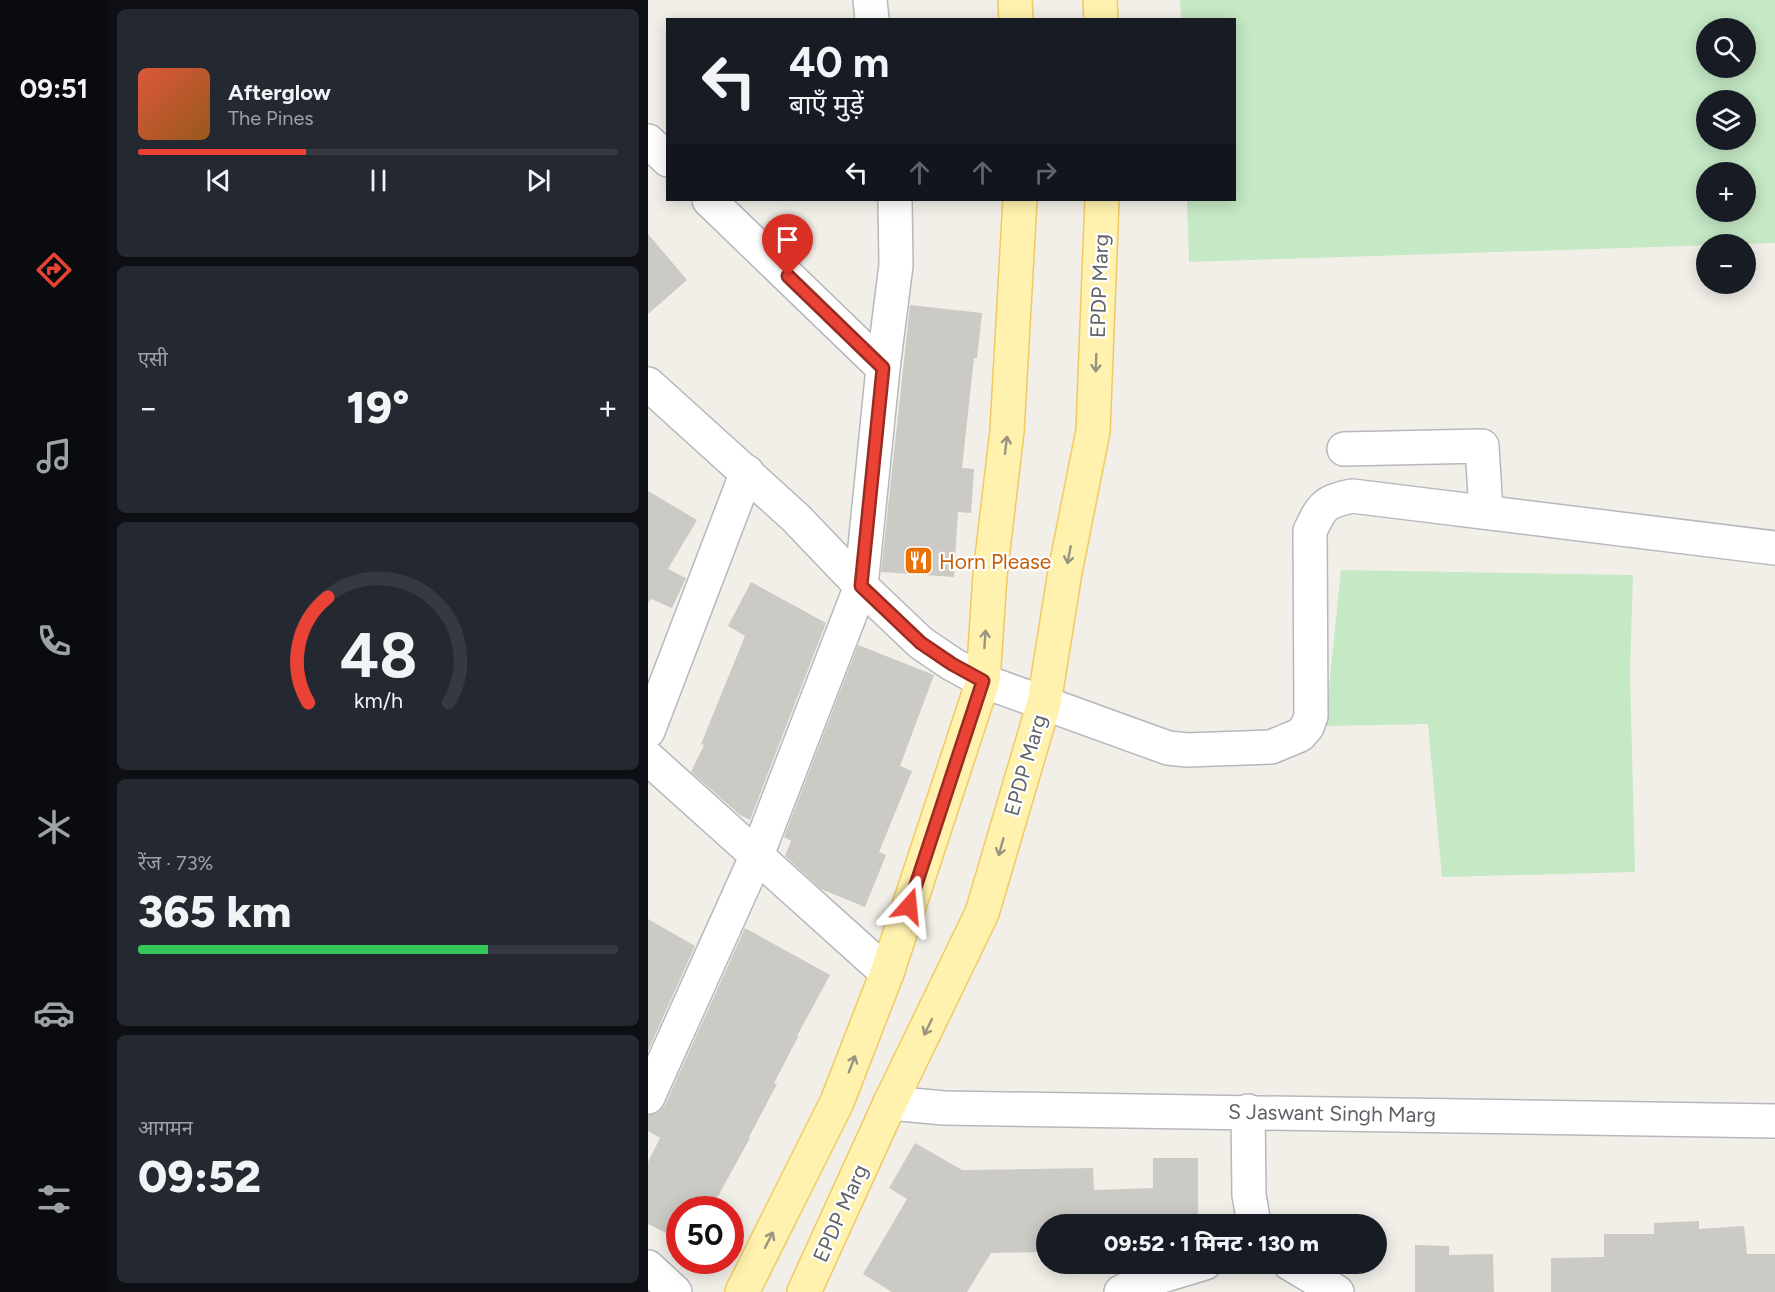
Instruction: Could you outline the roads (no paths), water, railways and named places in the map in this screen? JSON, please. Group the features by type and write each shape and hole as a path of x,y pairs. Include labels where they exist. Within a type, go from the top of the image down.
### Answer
{"main road":[{"path":"1015,0 1016,18"},
{"path":"1100,0 1101,18"},
{"path":"742,1292 837,1102 887,973 983,681 990,575 1007,431 1020,201"},
{"name":"EPDP Marg","path":"804,1292 890,1103 982,913 1044,703 1065,572 1093,431 1102,201"}],"street":[{"path":"870,0 872,18"},
{"path":"648,141 666,158"},
{"path":"710,201 883,368"},
{"path":"648,1097 757,855 861,586 896,265 895,201"},
{"path":"648,384 796,518 861,586 921,643 983,681 1168,748 1213,750 1271,747 1292,740 1307,727 1311,716 1310,531 1318,512 1331,500 1352,496 1775,548"},
{"path":"1344,449 1482,446 1486,512"},
{"path":"648,731 747,472"},
{"path":"648,758 887,973"},
{"name":"S Jaswant Singh Marg","path":"890,1103 944,1108 1775,1121"},
{"path":"1248,1111 1249,1195 1252,1214"},
{"path":"648,1267 675,1292"},
{"path":"1121,1292 1142,1282 1169,1274"},
{"path":"1307,1274 1337,1292"}],"place":[{"name":"Horn Please","path":"918,561"}]}
